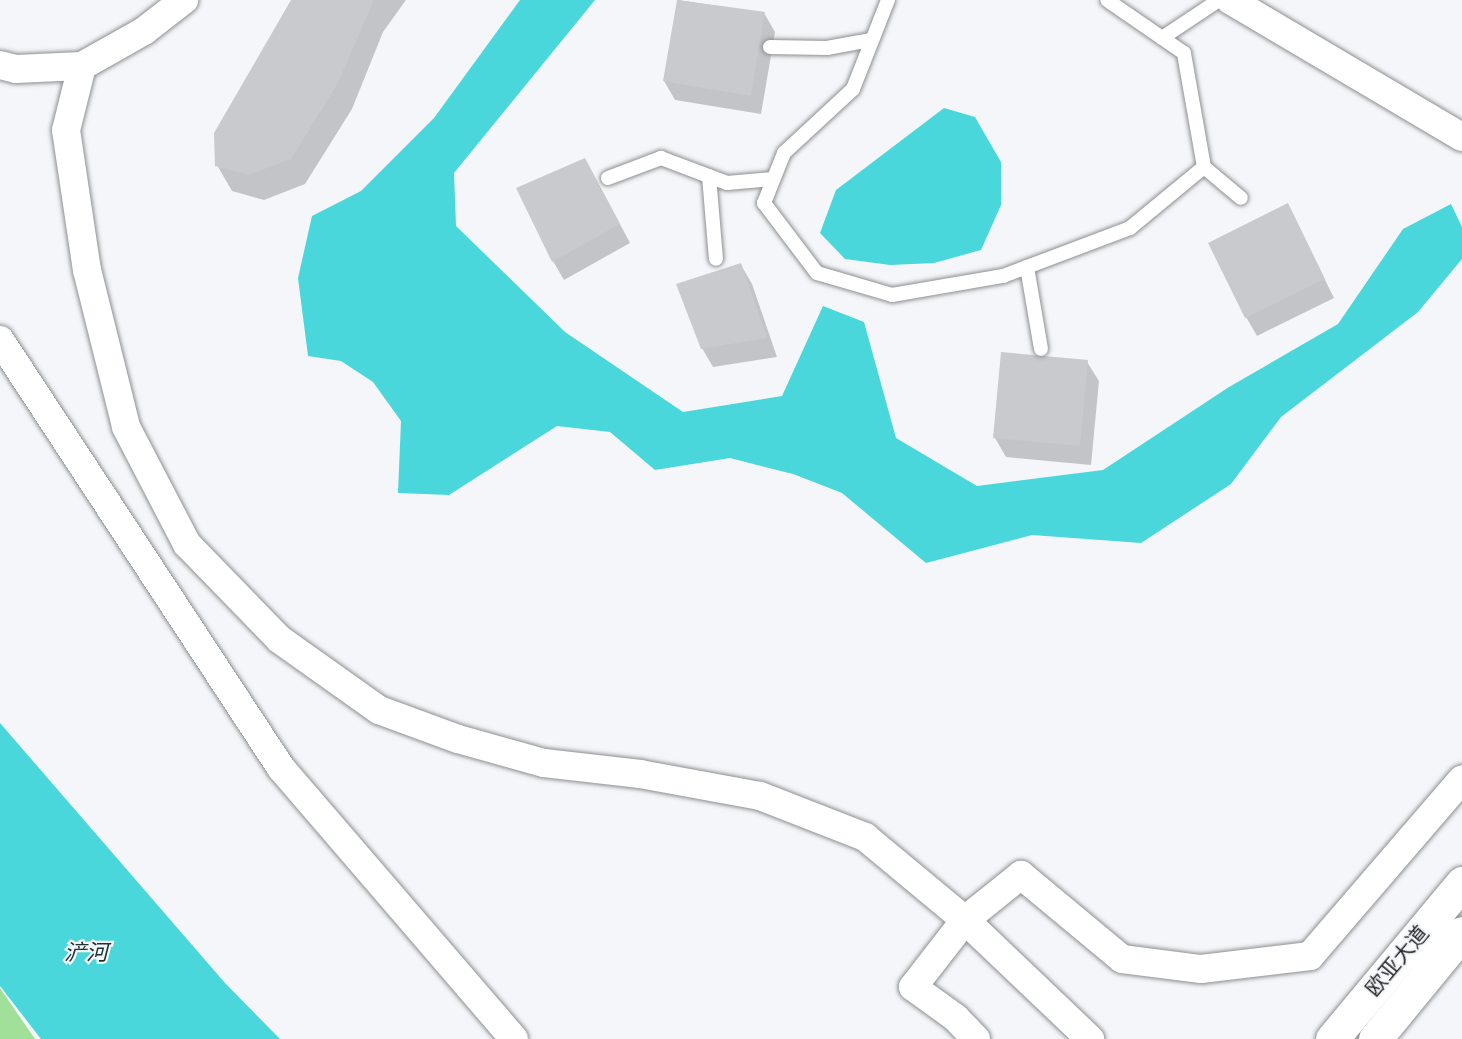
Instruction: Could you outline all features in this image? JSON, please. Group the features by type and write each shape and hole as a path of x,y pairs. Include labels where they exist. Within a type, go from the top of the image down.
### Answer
{"main road":[{"name":"欧亚大道","path":"1332,1039 1462,883"},
{"name":"欧亚大道","path":"1375,1039 1462,933"}],"street":[{"path":"0,65 16,69 82,66 144,31 184,0"},
{"path":"1230,0 1462,137"},
{"path":"82,66 66,130 87,270 126,427 187,544 279,639 379,710 458,739 544,763 640,774 760,796 865,837 966,920 1054,1009 1090,1039"},
{"path":"0,340 281,768 514,1039"},
{"path":"976,1039 956,1018 913,987 966,920 1021,875 1122,959 1201,969 1310,956 1462,779"}],"lane":[{"path":"888,0 853,89 784,153 764,203 817,273 892,295 1003,276 1130,228 1204,167"},
{"path":"1107,0 1184,53 1204,167 1241,198"},
{"path":"1162,38 1219,0"},
{"path":"770,47 827,48 871,40"},
{"path":"608,178 661,158 727,183 773,179"},
{"path":"709,176 716,259"},
{"path":"1027,267 1041,349"}],"green space":[{"path":"0,988 35,1039 0,1039"}],"water":[{"path":"520,0 595,0 454,173 456,226 565,332 683,412 782,396 823,306 864,322 896,438 977,486 1103,470 1229,387 1338,324 1403,229 1451,204 1462,227 1462,259 1418,312 1281,417 1231,484 1141,543 1032,535 926,563 842,493 793,474 730,458 655,470 610,432 557,426 449,495 398,493 401,421 373,382 341,361 308,356 298,278 312,216 361,191 434,118"},
{"path":"944,108 975,117 1001,162 1001,205 981,250 934,263 890,265 845,259 820,233 836,190"},
{"name":"浐河","path":"0,723 225,983 280,1039 41,1039 0,986"}],"building":[{"path":"291,0 374,0 338,83 291,159 249,175 215,166 214,133"},
{"path":"677,0 765,12 751,96 663,81"},
{"path":"585,158 620,224 552,262 516,188"},
{"path":"1288,203 1325,279 1245,318 1208,243"},
{"path":"741,263 767,338 701,349 676,284"},
{"path":"1001,352 1088,360 1080,446 993,438"}]}
